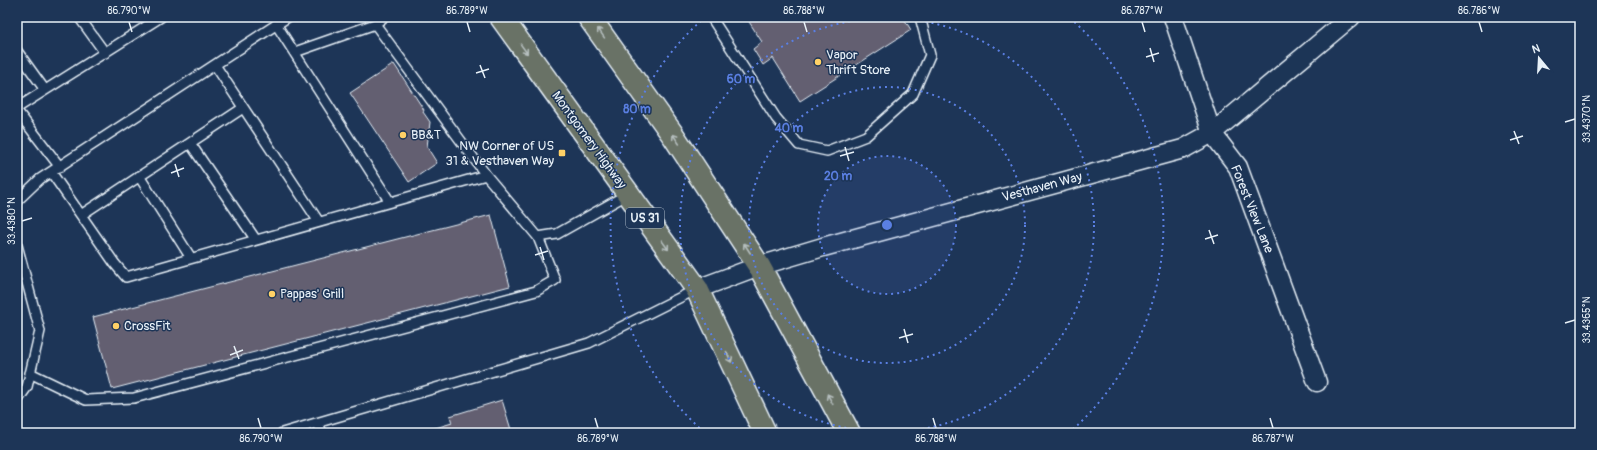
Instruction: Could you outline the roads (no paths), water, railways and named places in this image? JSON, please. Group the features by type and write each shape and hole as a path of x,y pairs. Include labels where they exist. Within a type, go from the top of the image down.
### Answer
{"main road":[{"name":"Montgomery Highway","path":"501,17 697,289 765,433"},
{"path":"589,17 673,135 759,266 849,433"}],"street":[{"name":"Forest View Lane","path":"1173,17 1212,133 1238,168 1317,382"},
{"name":"Vesthaven Way","path":"697,289 759,266 823,247 1184,149 1212,133 1351,17"}],"lane":[{"path":"79,17 105,53"},
{"path":"60,167 17,109 162,17"},
{"path":"17,201 40,179 288,17"},
{"path":"295,52 375,24 384,17"},
{"path":"711,17 776,118 798,145 827,151 866,136 913,94 930,54 920,17"},
{"path":"276,24 390,202"},
{"path":"30,373 86,400 134,398 529,293 536,291 555,280 538,237 486,175 375,24"},
{"path":"17,51 45,90"},
{"path":"215,65 319,222"},
{"path":"81,215 243,108"},
{"path":"190,143 256,240"},
{"path":"51,172 115,264 126,276 486,175"},
{"path":"139,176 191,258"},
{"path":"538,237 557,234 628,194"},
{"path":"17,245 40,331 27,388 17,400"},
{"path":"282,433 589,343 697,289"},
{"path":"318,423 322,433"}],"place":[{"name":"Vapor Thrift Store","path":"818,62"},
{"name":"BB&T","path":"403,135"},
{"name":"NW Corner of US 31 & Vesthaven Way","path":"562,153"},
{"name":"Pappas' Grill","path":"272,294"},
{"name":"CrossFit","path":"116,326"}]}
